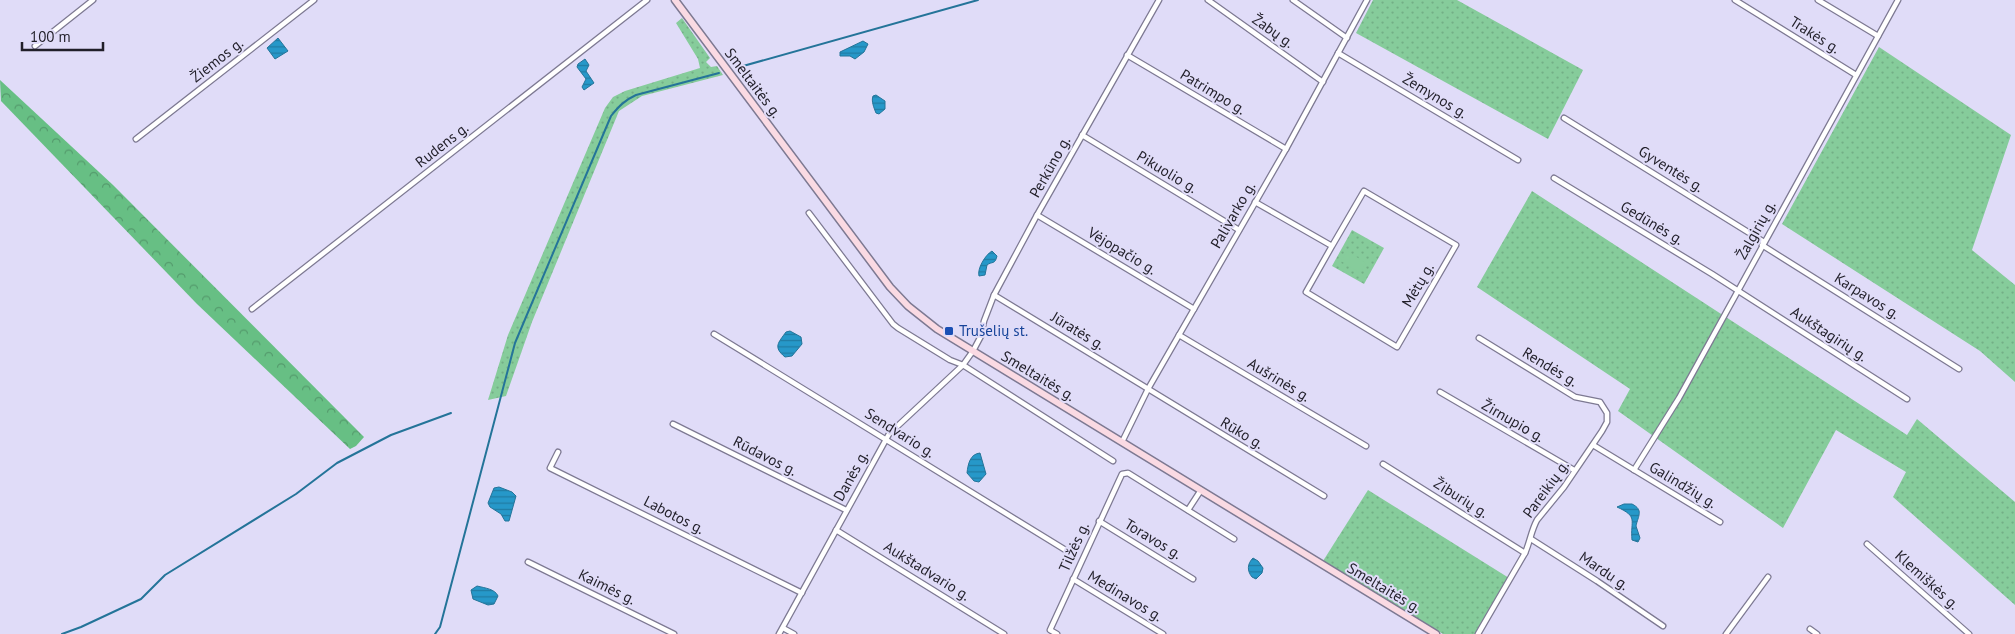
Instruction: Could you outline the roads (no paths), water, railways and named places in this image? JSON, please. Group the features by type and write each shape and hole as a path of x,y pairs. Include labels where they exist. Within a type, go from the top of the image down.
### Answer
{"main road":[{"name":"Smeltaitės g.","path":"675,0 890,287 916,314 937,329 1436,634"}],"street":[{"path":"34,46 93,0"},
{"name":"Žiemos g.","path":"136,139 314,0"},
{"name":"Rudens g.","path":"252,309 647,0"},
{"name":"Perkūno g.","path":"973,351 981,336 984,320 994,295 1037,215 1159,0"},
{"name":"Žabų g.","path":"1208,0 1323,82"},
{"path":"1293,0 1347,38"},
{"name":"Palivarko g.","path":"1122,442 1148,389 1286,149 1367,0"},
{"name":"Trakės g.","path":"1734,0 1856,75"},
{"path":"1818,0 1878,36"},
{"name":"Žalgirių g.","path":"1634,470 1679,398 1898,0"},
{"name":"Žemynos g.","path":"1338,54 1518,160"},
{"name":"Patrimpo g.","path":"1127,55 1286,149"},
{"name":"Gyventės g.","path":"1564,118 1763,243"},
{"name":"Pikuolio g.","path":"1082,135 1239,230"},
{"name":"Gedūnės g.","path":"1554,178 1737,290"},
{"name":"Mėtų g.","path":"1364,191 1456,245 1397,347 1306,292 1332,246 1364,191"},
{"path":"1255,202 1332,246"},
{"path":"808,213 893,324 950,360 963,365 1113,461"},
{"name":"Vėjopačio g.","path":"1037,215 1194,309"},
{"name":"Karpavos g.","path":"1763,243 1959,369"},
{"name":"Aukštagirių g.","path":"1737,290 1907,399"},
{"name":"Jūratės g.","path":"994,295 1148,389"},
{"name":"Sendvario g.","path":"714,334 1072,554"},
{"name":"Aušrinės g.","path":"1179,335 1366,446"},
{"name":"Rendės g.","path":"1480,338 1574,397 1600,402 1607,413"},
{"name":"Danės g.","path":"779,634 886,439 963,365 973,351"},
{"name":"Rūko g.","path":"1148,389 1324,496"},
{"name":"Žirnupio g.","path":"1440,392 1574,470"},
{"name":"Pareikių g.","path":"1478,634 1525,553 1537,520 1564,487 1574,470 1594,445 1607,422 1607,413"},
{"name":"Rūdavos g.","path":"673,424 846,510"},
{"name":"Galindžių g.","path":"1594,445 1720,522"},
{"name":"Labotos g.","path":"558,452 550,468 802,593"},
{"name":"Žiburių g.","path":"1383,464 1525,553"},
{"name":"Tilžės g.","path":"1057,634 1050,630 1122,474 1128,473 1188,510"},
{"path":"1201,490 1188,510 1234,539"},
{"name":"Toravos g.","path":"1100,521 1193,579"},
{"name":"Aukštadvario g.","path":"836,530 1004,634"},
{"name":"Mardu g.","path":"1531,539 1663,626"},
{"name":"Klemiškės g.","path":"1867,544 1969,634"},
{"name":"Kaimės g.","path":"528,562 674,634"},
{"path":"1726,634 1768,577"},
{"name":"Medinavos g.","path":"1073,579 1163,634"},
{"path":"783,628 794,634"},
{"path":"1810,630 1818,634"}],"water":[{"path":"278,38 288,51 275,59 267,48"},
{"path":"863,41 868,44 864,52 855,59 850,56 840,56 840,52"},
{"path":"585,59 589,65 586,71 594,83 584,90 582,87 586,79 577,67"},
{"path":"876,95 885,101 885,109 879,114 876,113 872,98"},
{"path":"992,251 997,256 995,261 987,265 985,275 979,276 982,262"},
{"path":"790,331 801,337 802,344 792,356 785,357 781,354 778,345 786,332"},
{"path":"980,453 986,474 979,482 974,481 967,473 972,457"},
{"path":"499,487 512,492 516,496 509,521 505,521 501,514 490,507 488,503 494,488"},
{"path":"1624,504 1632,504 1639,511 1636,526 1640,538 1638,542 1632,540 1631,517 1624,510 1617,507"},
{"path":"1253,558 1263,568 1262,573 1256,579 1249,572 1249,565"},
{"path":"477,586 489,589 497,594 498,596 494,604 488,605 473,599 471,590"}],"waterway":[{"path":"736,68 978,0"},
{"path":"435,634 440,627 515,343 611,116 622,104 636,95 719,73"},
{"path":"62,634 141,599 165,575 296,494 337,463 391,435 451,413"}],"place":[{"name":"Trušelių st.","path":"949,331"}]}
